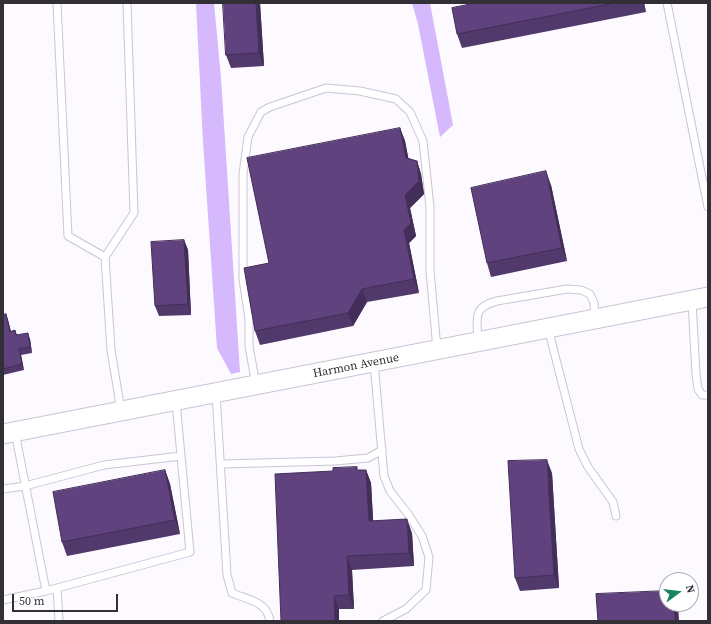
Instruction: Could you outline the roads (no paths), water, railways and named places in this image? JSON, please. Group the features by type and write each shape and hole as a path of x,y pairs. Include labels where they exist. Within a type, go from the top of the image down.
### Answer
{"main road":[{"name":"Harmon Avenue","path":"9,433 700,298"}],"lane":[{"path":"57,3 68,236 105,257"},
{"path":"121,411 111,350 105,257 134,213 126,3"},
{"path":"667,3 708,207"},
{"path":"256,385 249,346 248,319 243,279 243,174 248,137 261,112 270,107 326,88 360,91 396,99 410,112 423,141 430,207 430,271 437,350"},
{"path":"478,342 477,318 480,309 486,304 497,301 568,289 581,290 590,294 594,303 595,319"},
{"path":"700,298 696,374 698,389 702,395 708,395"},
{"path":"548,328 579,449 588,467 613,502 616,516"},
{"path":"374,362 384,476 390,491 408,514 422,536 429,557 426,590 406,609 383,621"},
{"path":"216,393 227,575 232,593 260,604 269,614 270,621"},
{"path":"3,600 46,591 190,552 176,401"},
{"path":"9,433 25,486 46,591"},
{"path":"221,464 368,458 382,450"},
{"path":"3,489 25,486 104,464 180,456"},
{"path":"57,588 59,621"}]}
